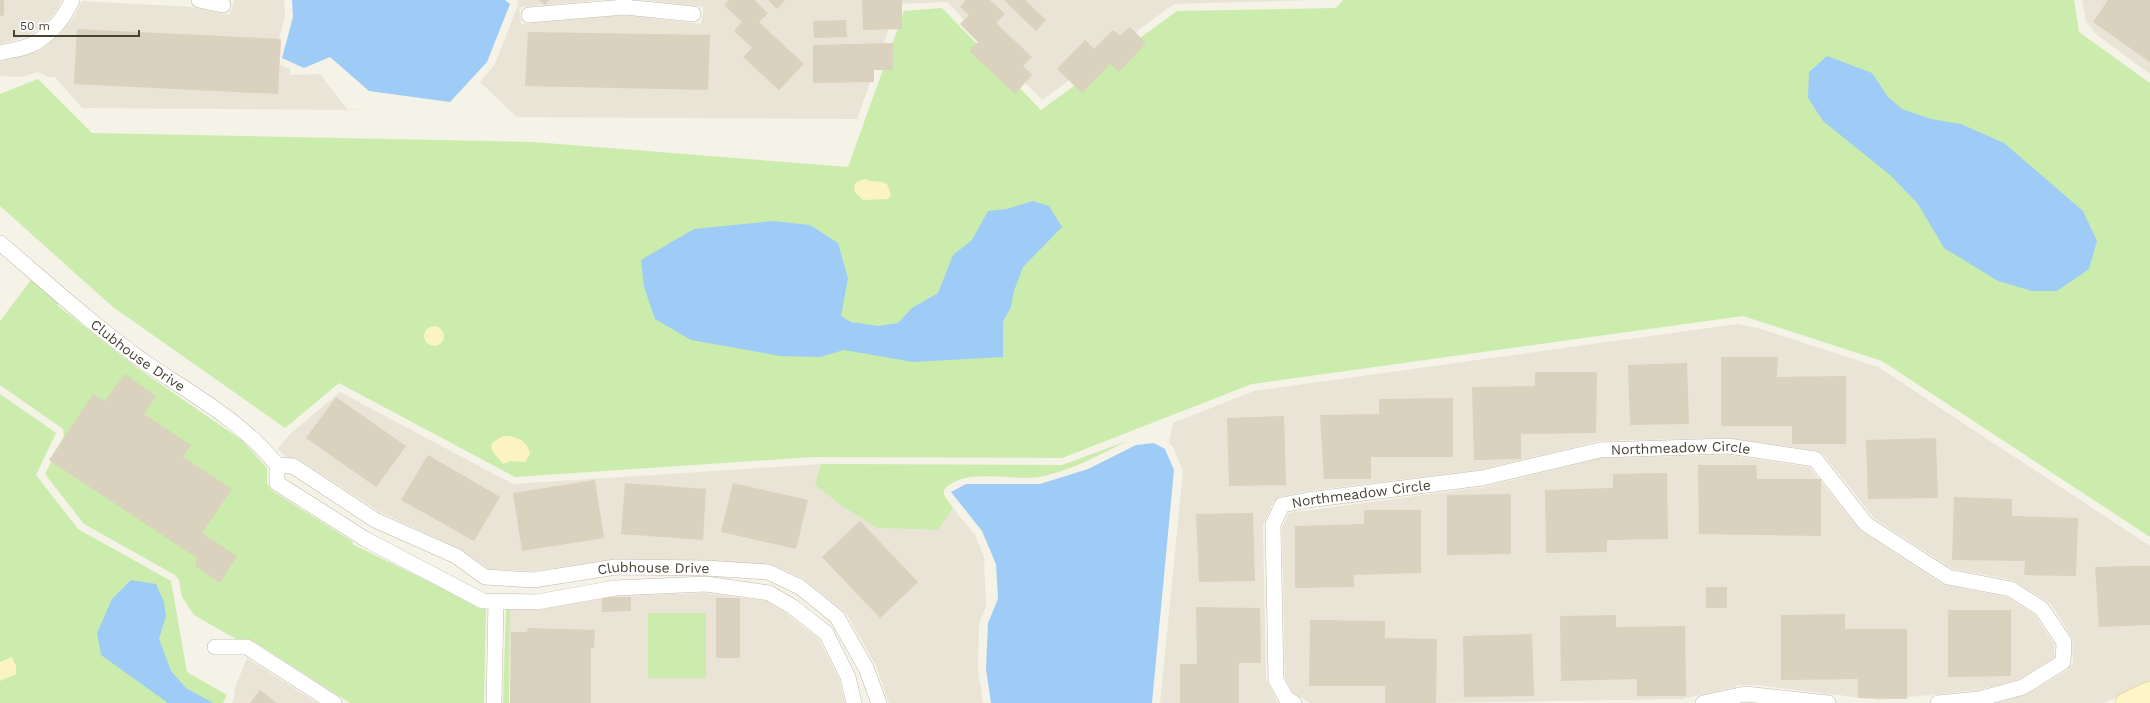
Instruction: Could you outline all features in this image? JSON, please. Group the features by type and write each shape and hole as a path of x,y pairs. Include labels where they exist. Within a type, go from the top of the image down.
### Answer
{"street":[{"path":"0,53 33,44 52,30 67,12 72,0"},
{"path":"199,0 223,5"},
{"path":"529,15 624,3 693,14"},
{"name":"Clubhouse Drive","path":"0,243 82,313 143,360 212,406 250,435 277,465 277,483 365,539 483,600 537,602 615,588 706,584 769,593 793,607 826,633 848,677 854,703"},
{"name":"Northmeadow Circle","path":"1294,703 1286,698 1276,680 1273,525 1282,505 1308,500 1482,478 1600,450 1728,446 1815,459 1866,524 1948,577 2011,589 2042,608 2064,642 2063,662 2022,688 1979,699 1938,703"},
{"name":"Clubhouse Drive","path":"277,465 293,466 375,520 456,556 485,577 533,580 616,567 706,568 768,572 800,587 837,617 866,668 879,703"},
{"path":"365,539 375,520"},
{"path":"494,703 496,601"},
{"path":"216,647 247,648 334,703"},
{"path":"2126,703 2150,692"},
{"path":"1704,703 1746,698 1828,703"}],"shaded area":[{"path":"0,0 61,0 58,8 45,24 28,36 0,44"},
{"path":"234,0 284,0 285,16 274,58 276,63 290,69 290,75 320,74 347,109 366,110 82,108 55,77 47,77 42,73 37,72 23,77 0,76 0,62 39,51 59,35 74,17 82,1 192,7 230,15"},
{"path":"517,0 601,0 519,7 521,24 625,15 701,24 704,7 644,0 1315,0 1174,4 1042,100 947,2 900,4 896,9 857,119 517,117 480,82 495,64 518,5"},
{"path":"2082,0 2150,0 2150,74 2097,35 2086,21"},
{"path":"1738,324 1758,328 1878,367 2150,546 2150,681 2141,687 2103,703 1997,703 2028,694 2069,669 2073,663 2072,638 2051,604 2013,580 1952,569 1874,518 1823,454 1817,451 1728,438 1599,441 1480,470 1306,491 1279,497 1273,502 1263,526 1266,680 1278,703 1160,703 1183,471 1173,447 1169,443 1173,423 1254,391"},
{"path":"340,392 513,484 821,464 815,485 842,506 877,528 938,530 953,508 975,535 984,557 986,607 979,623 978,669 983,703 889,703 875,664 846,613 804,579 773,565 706,560 616,559 532,571 489,569 460,549 380,512 298,459 288,458 277,449 291,433"},
{"path":"1728,455 1809,467 1861,531 1942,584 2007,597 2035,615 2054,644 2054,658 2018,680 1978,690 1880,700 1755,685 1736,685 1736,687 1682,699 1429,703 1311,703 1293,693 1285,678 1282,527 1289,513 1483,487 1601,458"},
{"path":"705,593 766,601 787,614 818,638 839,679 845,703 510,703 510,610 536,610 616,596"},
{"path":"247,658 317,703 232,703 235,695 234,690"}],"green space":[{"path":"1343,0 2074,0 2079,32 2150,83 2150,537 1882,361 1743,316 1252,384 1062,458 813,457 515,477 339,383 285,428 113,307 0,206 0,94 38,79 92,133 533,142 848,167 904,11 942,8 1041,110 1177,11 1336,8"},
{"path":"31,280 61,301 57,305 136,367 243,441 267,468 267,483 271,490 353,542 352,544 444,589 478,608 486,609 484,703 350,703 253,641 236,639 194,615 182,597 179,580 175,575 84,524 45,474 64,436 63,429 0,385 0,321"},
{"path":"0,394 56,433 36,475 78,529 171,581 187,672 227,695 223,703 0,703"},
{"path":"1127,441 1084,462 1049,475 1027,478 988,476 975,477 952,483 944,490 944,495 953,508 938,530 877,528 842,506 815,485 821,464 1062,465"},
{"path":"506,609 510,610 509,703 503,703"},
{"path":"648,613 706,613 706,678 648,678"}],"sand":[{"path":"865,179 887,184 891,195 888,199 863,200 855,192 854,186 856,182"},
{"path":"434,326 441,329 444,336 441,343 434,346 427,343 424,336 427,329"},
{"path":"503,436 516,438 524,442 529,449 530,454 525,462 510,461 503,464 493,452 491,446 493,442"},
{"path":"12,657 16,666 16,674 0,681 0,662"}],"water":[{"path":"292,0 505,0 510,4 487,62 450,102 369,91 330,57 304,68 282,58 293,17"},
{"path":"1827,56 1872,73 1888,97 1902,109 1931,119 1961,124 2004,143 2083,211 2097,241 2089,269 2057,291 2032,291 1998,281 1944,248 1918,204 1890,175 1823,121 1808,98 1809,72"},
{"path":"1033,201 1049,206 1062,227 1023,267 1014,291 1011,307 1003,322 1003,357 913,362 844,350 820,357 780,356 691,340 655,319 644,287 641,260 694,229 773,221 810,225 838,243 848,278 841,316 851,322 878,326 898,323 912,308 938,293 953,255 972,240 988,211 1007,209"},
{"path":"1154,443 1165,449 1174,470 1152,703 991,703 986,669 988,623 998,599 996,564 982,531 951,492 966,484 1040,484 1088,469 1136,445"},
{"path":"131,580 156,584 164,602 166,616 159,639 171,671 186,688 213,703 168,703 101,655 97,633 112,599"}],"building":[{"path":"0,0 4,0 4,15 0,16"},
{"path":"539,0 549,0 545,5"},
{"path":"729,0 754,0 768,13 759,22 804,64 779,90 743,57 752,48 734,31 742,22 724,5"},
{"path":"768,0 785,0 777,9"},
{"path":"862,0 902,0 902,29 863,30"},
{"path":"966,0 990,0 1005,14 996,23 1032,57 1023,66 1032,75 1015,94 969,51 978,42 960,24 969,15 960,7"},
{"path":"1004,0 1025,0 1046,20 1036,31"},
{"path":"2108,0 2150,0 2150,62 2093,22"},
{"path":"846,20 847,37 814,38 813,21"},
{"path":"1130,27 1146,43 1119,72 1110,64 1082,93 1057,69 1085,40 1094,49 1113,30 1120,36"},
{"path":"77,29 281,39 278,94 74,84"},
{"path":"528,32 710,35 708,90 525,86"},
{"path":"893,43 893,70 874,70 874,82 813,83 813,45"},
{"path":"1721,357 1778,357 1777,377 1846,376 1846,444 1792,444 1792,426 1721,426"},
{"path":"1687,363 1689,424 1630,425 1628,365"},
{"path":"1535,372 1597,372 1596,433 1521,434 1521,459 1474,460 1472,387 1535,386"},
{"path":"125,374 156,396 144,414 191,445 183,457 232,489 203,531 205,535 237,556 220,583 195,566 197,558 49,460 93,394 105,401"},
{"path":"336,397 406,446 376,487 306,438"},
{"path":"1453,398 1453,457 1371,457 1371,479 1324,479 1320,415 1379,414 1379,399"},
{"path":"1284,416 1286,485 1229,486 1227,418"},
{"path":"1936,438 1938,498 1868,499 1866,440"},
{"path":"428,455 500,497 474,541 401,500"},
{"path":"1698,465 1756,465 1757,479 1821,479 1821,536 1699,534"},
{"path":"1667,473 1668,539 1607,540 1607,552 1546,553 1545,490 1613,488 1613,474"},
{"path":"595,480 604,538 522,551 513,493"},
{"path":"625,483 706,489 703,540 621,534"},
{"path":"733,483 808,500 796,549 721,532"},
{"path":"1511,494 1511,554 1447,555 1447,495"},
{"path":"1954,497 2012,499 2012,516 2078,518 2076,576 2024,575 2025,561 1952,560"},
{"path":"1364,510 1421,510 1421,573 1354,575 1354,587 1295,588 1295,526 1364,524"},
{"path":"1253,513 1255,581 1199,582 1196,514"},
{"path":"860,521 918,582 880,618 822,557"},
{"path":"2150,566 2150,625 2099,627 2095,567"},
{"path":"1706,587 1727,587 1727,608 1706,608"},
{"path":"602,597 631,597 631,611 602,612"},
{"path":"716,598 740,598 740,658 716,658"},
{"path":"1196,607 1260,608 1261,663 1239,663 1239,703 1180,703 1180,664 1197,664"},
{"path":"1948,610 2011,610 2011,676 1948,677"},
{"path":"1845,614 1845,629 1907,629 1907,699 1858,698 1858,679 1781,680 1781,615"},
{"path":"1616,615 1616,627 1685,626 1686,696 1637,696 1637,679 1561,681 1560,616"},
{"path":"1310,620 1385,621 1385,638 1437,639 1436,703 1385,703 1385,686 1309,686"},
{"path":"528,628 595,630 594,648 591,648 591,703 510,703 511,632 527,632"},
{"path":"1532,634 1534,696 1464,697 1463,636"},
{"path":"260,690 277,703 250,703"}]}
